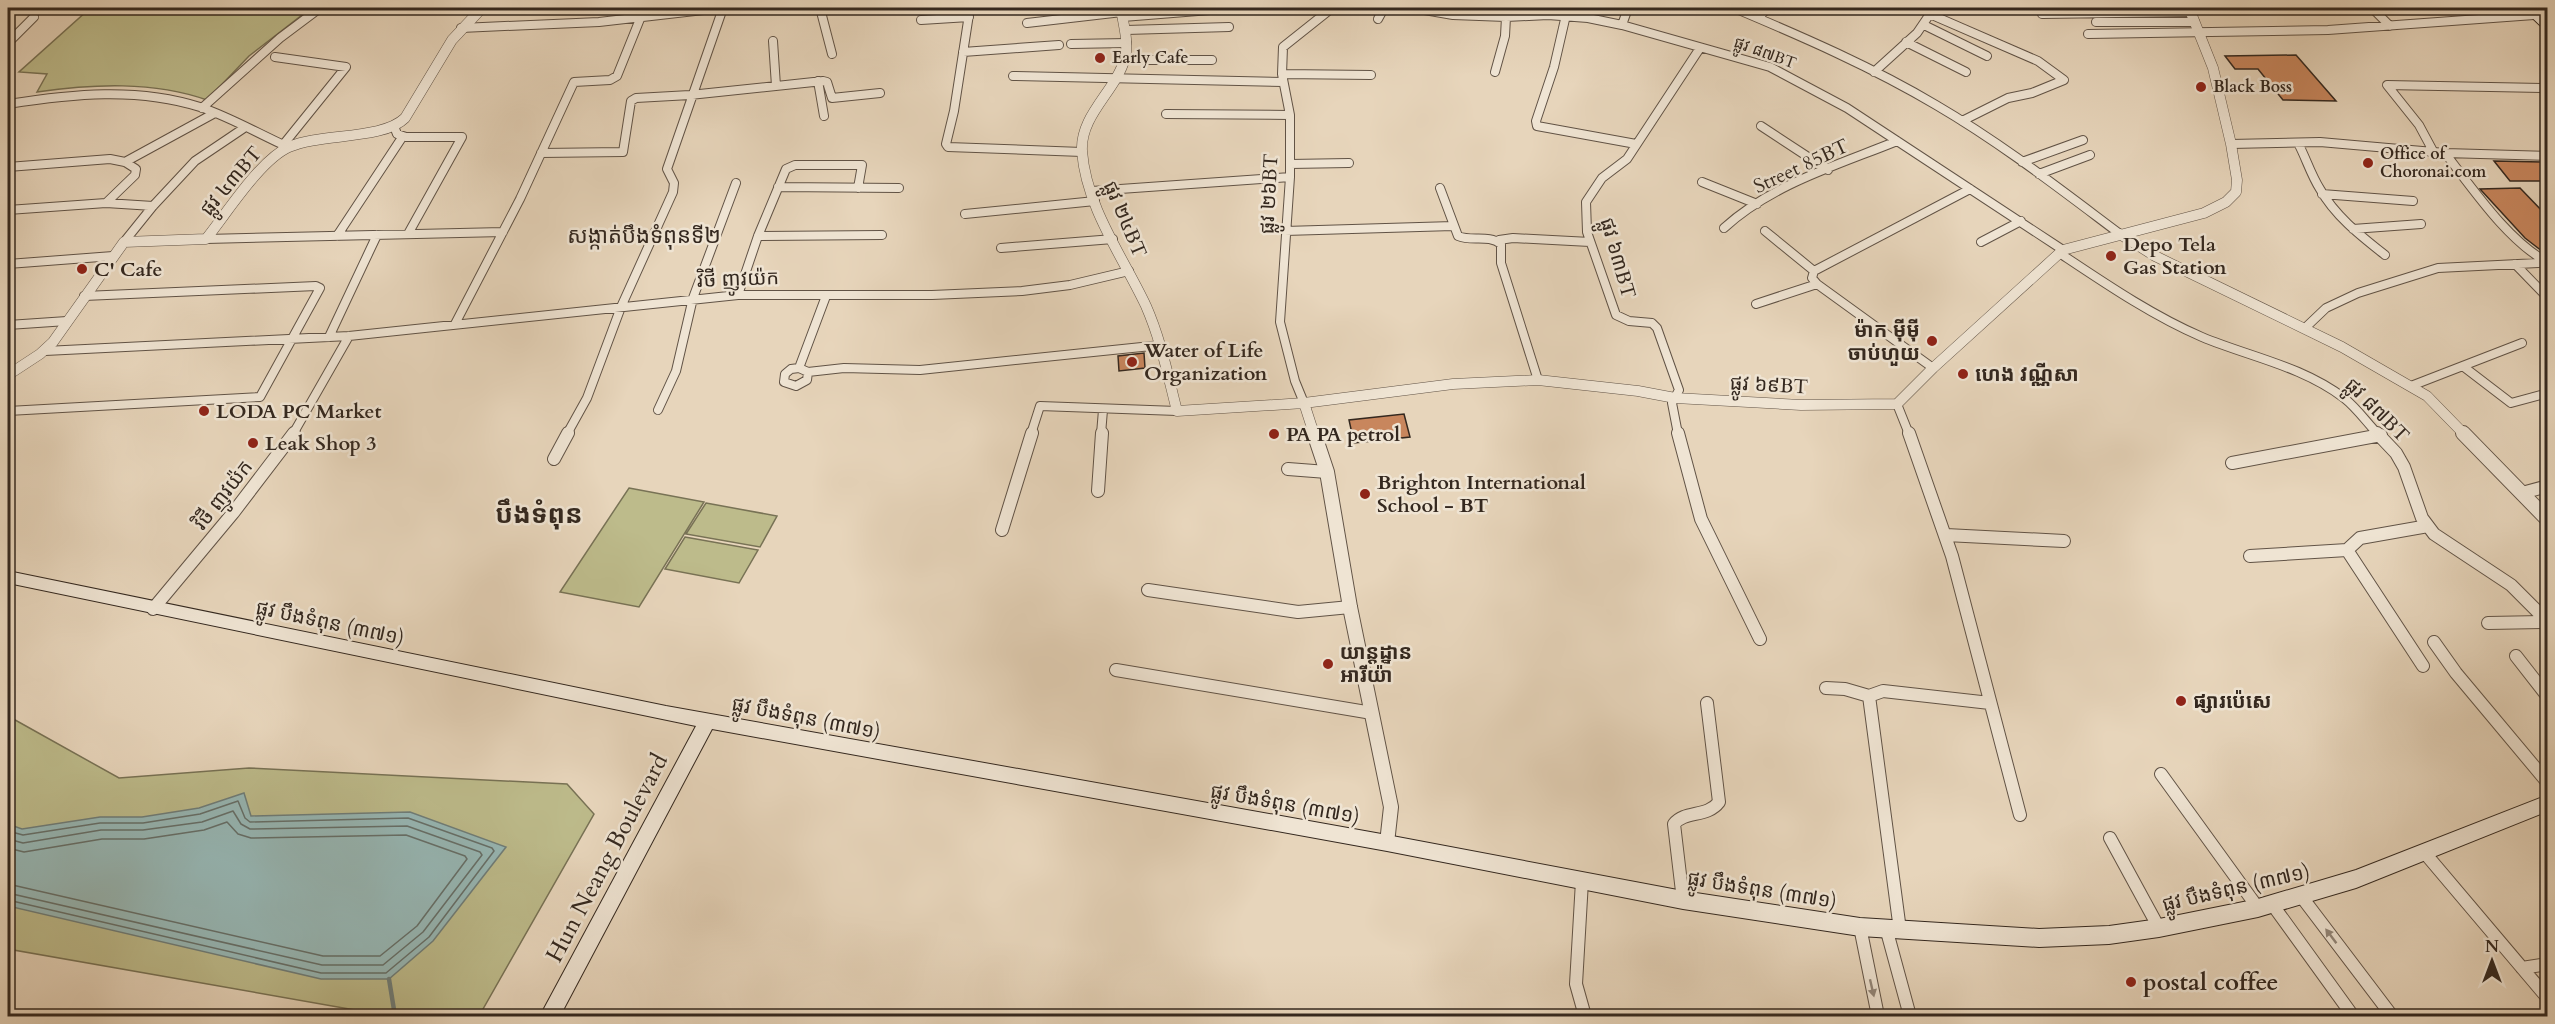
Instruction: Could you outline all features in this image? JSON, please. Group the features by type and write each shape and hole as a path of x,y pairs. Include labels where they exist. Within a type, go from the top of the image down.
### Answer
{"main road":[{"path":"2531,11 2547,30"},
{"name":"ផ្លូវ បឹងទំពុន (៣៧១)","path":"8,577 153,609 707,721 1387,843 1683,900 1860,927 2039,938 2109,935 2160,928 2265,906 2356,879 2547,803"},
{"name":"Hun Neang Boulevard","path":"550,1017 707,721"}],"street":[{"path":"202,108 280,38 320,8"},
{"path":"408,234 462,137 403,136 397,134 394,126 405,118 461,28 482,8"},
{"path":"461,28 640,19 719,8 690,95 679,139 667,169 674,183 673,192 621,307 587,398 554,459"},
{"path":"820,8 832,54"},
{"path":"970,8 946,144 948,147 1082,152"},
{"path":"1027,23 1122,12 1235,8"},
{"name":"ផ្លូវ ២៦BT","path":"1304,403 1295,381 1281,329 1290,177 1290,115 1282,78 1283,47 1332,8"},
{"path":"1378,19 1383,8"},
{"name":"ផ្លូវ ៨៧BT","path":"1413,8 1453,15 1506,17 1566,15 1622,25 1740,57 1781,72 1847,108 2021,221 2105,283 2178,325 2203,337 2317,379 2345,399 2381,435 2404,467 2428,526 2434,534 2511,585 2547,622"},
{"path":"1622,25 1628,8"},
{"path":"1734,8 1874,72 1962,121 2120,234 2155,256 2304,328 2410,386 2441,409 2547,520"},
{"path":"1758,18 1768,8"},
{"path":"2372,8 2390,26"},
{"path":"1874,72 1924,25 1933,11 2038,61 2061,75 2064,80 2032,93 2008,98 1962,121"},
{"path":"2042,14 2194,18 2268,33 2390,26 2531,11"},
{"name":"ផ្លូវ ២៤BT","path":"1122,12 1127,44 1125,60 1085,131 1082,152 1094,196 1147,308 1161,345 1177,411"},
{"path":"1566,15 1554,67 1536,121 1537,126 1636,144"},
{"path":"8,43 34,17"},
{"path":"921,20 969,17"},
{"path":"1495,72 1508,20 1506,17"},
{"path":"2096,22 2194,18"},
{"path":"2088,34 2194,18"},
{"path":"2020,816 1946,536 1916,448 1897,404 1933,368 2062,252 2120,234 2204,213 2226,202 2236,192 2237,180 2231,144 2213,68 2194,18"},
{"path":"455,324 542,153 574,82 609,80 616,76 640,19"},
{"path":"1924,25 1987,57"},
{"path":"1126,30 1229,27"},
{"path":"773,41 776,86"},
{"path":"1906,42 1966,72"},
{"path":"1071,44 1127,44"},
{"path":"963,52 1059,45"},
{"name":"ផ្លូវ ៦៣BT","path":"1700,48 1627,159 1602,178 1589,196 1586,202 1586,215 1590,242 1598,259 1616,315 1629,322 1652,323 1657,328 1679,390 1672,403 1701,519 1760,639"},
{"path":"8,104 48,96 106,94 170,99 202,108 285,146 346,67 275,57"},
{"path":"1125,60 1212,60"},
{"path":"1013,76 1114,79 1371,75"},
{"path":"542,153 623,152 632,99 819,81 827,82 831,98 880,93"},
{"path":"819,81 824,116"},
{"path":"2433,151 2419,125 2387,85 2547,88"},
{"path":"125,162 213,114"},
{"path":"1166,114 1290,115"},
{"name":"ផ្លូវ ៤៣BT","path":"124,243 206,239 268,160 285,146 394,126"},
{"path":"1761,126 1828,170"},
{"path":"8,375 45,351 113,256 153,206 195,161 244,128"},
{"path":"337,236 403,136"},
{"path":"2022,162 2059,146 2083,140"},
{"name":"Street 85BT","path":"1724,228 1731,219 1786,187 1897,141"},
{"path":"2298,143 2322,195 2353,229 2385,255"},
{"path":"2231,144 2367,144 2445,153 2547,156"},
{"path":"2445,153 2484,202 2533,254 2545,261"},
{"path":"2039,174 2090,155"},
{"path":"8,167 110,159 125,162 136,169 136,173 106,203"},
{"path":"1290,164 1349,163"},
{"path":"738,295 758,236 786,169 790,165 858,164 863,168 858,188"},
{"path":"965,214 1094,196 1290,177"},
{"path":"1702,182 1756,204"},
{"path":"658,410 676,371 693,298 736,183"},
{"path":"778,187 899,188"},
{"path":"1440,188 1458,236 1462,238 1590,242"},
{"path":"1933,368 1817,284 1812,278 1814,271 1970,189"},
{"path":"2322,195 2413,201"},
{"path":"8,210 106,203 153,206"},
{"path":"1981,242 2021,221"},
{"path":"2353,229 2421,224"},
{"path":"1285,231 1454,226"},
{"path":"1765,231 1814,271"},
{"path":"206,239 503,232"},
{"path":"329,337 376,235"},
{"path":"758,236 882,235"},
{"path":"1001,248 1113,239"},
{"path":"1498,240 1501,244 1502,263 1538,380"},
{"path":"8,264 113,256"},
{"path":"2304,328 2326,308 2358,293 2438,268 2545,261"},
{"path":"2515,264 2547,298"},
{"name":"វិថី ញូវយ៉ក","path":"45,351 349,336 738,295 932,295 1022,291 1070,285 1129,271"},
{"path":"1756,304 1817,284"},
{"path":"8,411 256,398 263,394 320,286 84,297"},
{"path":"826,296 803,370 844,368 920,370 1161,345"},
{"path":"8,325 67,321"},
{"name":"វិថី ញូវយ៉ក","path":"153,609 232,513 296,430 349,336"},
{"path":"2410,386 2522,344"},
{"path":"2464,367 2511,403 2547,393"},
{"name":"ផ្លូវ ៦៩BT","path":"1002,530 1040,406 1177,411 1304,403 1410,388 1492,381 1538,380 1638,391 1675,398 1801,405 1897,404"},
{"path":"1304,403 1327,472 1350,607 1391,807 1387,843"},
{"path":"1098,491 1103,410"},
{"path":"2232,463 2381,435"},
{"path":"1288,469 1327,472"},
{"path":"2522,493 2547,486"},
{"path":"2250,556 2347,550 2360,538 2428,526"},
{"path":"1946,536 2064,541"},
{"path":"2347,550 2423,666"},
{"path":"1148,590 1299,612 1350,607"},
{"path":"2487,623 2547,622"},
{"path":"2434,642 2456,673 2547,783"},
{"path":"2516,656 2547,697"},
{"path":"1116,670 1371,713"},
{"path":"1826,688 1845,689 1869,696"},
{"path":"1869,696 1874,692 1883,691 1990,703"},
{"path":"1869,696 1893,929 1910,1017"},
{"path":"1683,900 1674,824 1678,819 1713,810 1719,802 1707,703"},
{"path":"2161,774 2353,1017"},
{"path":"2110,838 2160,928"},
{"path":"2424,852 2545,995"},
{"path":"1581,881 1576,984 1585,1017"},
{"path":"2301,896 2392,1017"},
{"path":"1860,927 1878,1017"},
{"path":"2522,968 2547,964"}],"shaded area":[{"path":"46,8 311,8 249,56 207,100 166,90 123,86 80,87 37,92 47,74 19,72 88,10 42,11"},
{"path":"629,488 704,502 639,607 560,592"},
{"path":"706,503 777,516 760,547 686,534"},
{"path":"685,537 758,550 739,583 665,569"},
{"path":"8,716 119,778 249,768 567,784 594,814 479,1016 389,1016 8,949"}],"water":[{"path":"244,793 251,816 410,812 506,847 433,941 389,979 321,979 8,906 8,824 22,829 100,817 142,817 199,808"}],"building":[{"path":"2296,55 2336,101 2283,100 2258,69 2235,69 2225,56"},
{"path":"2494,161 2547,162 2547,181 2510,181"},
{"path":"2520,188 2547,216 2547,255 2525,238 2480,189"},
{"name":"Water of Life Organization","path":"1144,353 1145,368 1119,371 1118,356"},
{"path":"1404,414 1410,437 1354,443 1349,420"}],"waterway":[{"path":"389,979 395,1016"}],"place":[{"name":"Early Cafe","path":"1100,58"},
{"name":"Black Boss","path":"2201,87"},
{"name":"Office of Choronai.com","path":"2368,163"},
{"name":"Depo Tela Gas Station","path":"2111,256"},
{"name":"C' Cafe","path":"82,269"},
{"name":"ម៉ាក ម៉ីម៉ី ចាប់ហួយ","path":"1932,341"},
{"name":"Water of Life Organization","path":"1132,362"},
{"name":"ហេង វណ្ណីសា","path":"1963,374"},
{"name":"LODA PC Market","path":"204,411"},
{"name":"PA PA petrol","path":"1274,434"},
{"name":"Leak Shop 3","path":"253,443"},
{"name":"Brighton International School - BT","path":"1365,494"},
{"name":"យាន្ដដ្ឋាន អារីយ៉ា","path":"1328,664"},
{"name":"ផ្សារប៉េសេ","path":"2181,701"},
{"name":"postal coffee","path":"2131,982"}],"district":[{"name":"សង្កាត់បឹងទំពុនទី២","path":"644,236"},
{"name":"បឹងទំពុន","path":"539,514"}]}
